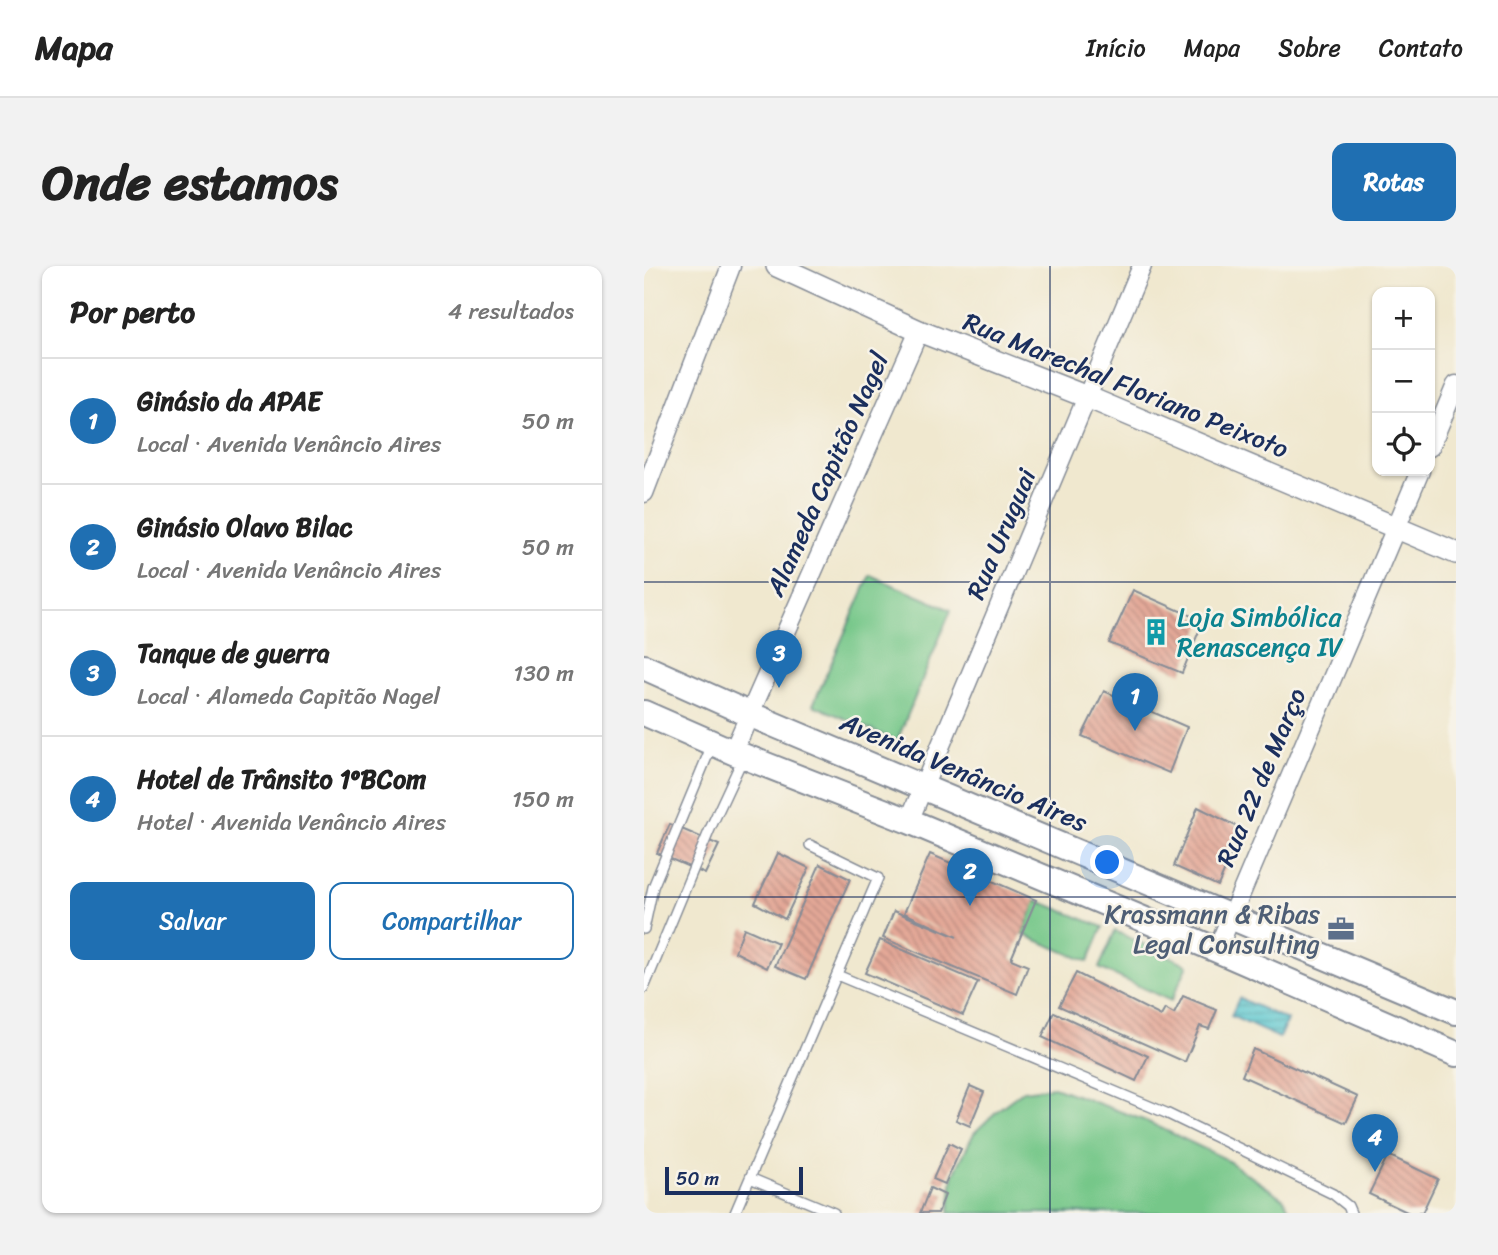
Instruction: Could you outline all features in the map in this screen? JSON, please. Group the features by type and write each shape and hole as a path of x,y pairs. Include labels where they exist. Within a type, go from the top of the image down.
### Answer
{"main road":[{"name":"Avenida Venâncio Aires","path":"644,667 1456,1012"},
{"path":"644,713 730,751 909,821 1217,950 1456,1054"},
{"path":"1396,1028 1412,994"}],"street":[{"path":"644,493 731,266"},
{"name":"Rua Marechal Floriano Peixoto","path":"777,266 919,331 1087,397 1456,553"},
{"name":"Rua Uruguai","path":"909,821 1142,266"},
{"name":"Alameda Capitão Nagel","path":"730,751 750,714 919,331"},
{"path":"1435,435 1456,385"},
{"name":"Rua 22 de Março","path":"1217,950 1418,476"}],"lane":[{"path":"644,927 653,887 730,751"},
{"path":"644,988 710,830 730,751"},
{"path":"735,1213 878,877 810,845"},
{"path":"837,975 1166,1113 1333,1194 1348,1206 1351,1213"},
{"path":"750,1178 834,1213"}],"green space":[{"path":"870,575 951,610 897,741 813,705"},
{"path":"1036,900 1103,927 1088,962 1022,934"},
{"path":"1115,931 1188,965 1171,1001 1099,968"},
{"path":"1054,1087 1146,1121 1224,1158 1284,1199 1291,1213 949,1213 953,1176 974,1133 1023,1091"}],"water":[{"path":"1239,998 1287,1020 1279,1038 1231,1016"}],"building":[{"name":"Loja Simbólica Renascença IV","path":"1133,590 1203,621 1182,673 1109,643"},
{"path":"1104,691 1187,727 1169,773 1082,736"},
{"path":"1198,807 1242,829 1218,886 1174,866"},
{"path":"670,824 719,845 705,874 657,853"},
{"path":"778,853 809,868 785,919 755,903"},
{"path":"930,854 1036,900 1011,959 1028,966 1017,994 883,938 894,911 957,937 904,913"},
{"path":"820,864 850,879 806,979 775,966"},
{"path":"744,928 778,943 767,968 735,952"},
{"path":"880,940 978,982 963,1015 865,973"},
{"path":"1076,973 1161,1016 1165,1009 1174,1014 1183,996 1217,1010 1209,1029 1200,1026 1185,1062 1059,1006"},
{"path":"1054,1012 1148,1056 1136,1081 1042,1037"},
{"path":"1253,1049 1358,1097 1346,1123 1242,1076"},
{"path":"970,1086 984,1092 970,1126 956,1120"},
{"path":"949,1143 961,1149 945,1184 933,1179"},
{"path":"1388,1155 1438,1179 1422,1213 1409,1213 1369,1194"},
{"path":"930,1188 945,1195 938,1213 920,1213"}],"place":[{"name":"Loja Simbólica Renascença IV","path":"1156,632"},
{"name":"Tanque de guerra","path":"779,688"},
{"name":"Ginásio da APAE","path":"1135,731"},
{"name":"Ginásio Olavo Bilac","path":"970,906"},
{"name":"Krassmann & Ribas Legal Consulting","path":"1341,929"},
{"name":"Hotel de Trânsito 1ºBCom","path":"1375,1172"}]}
